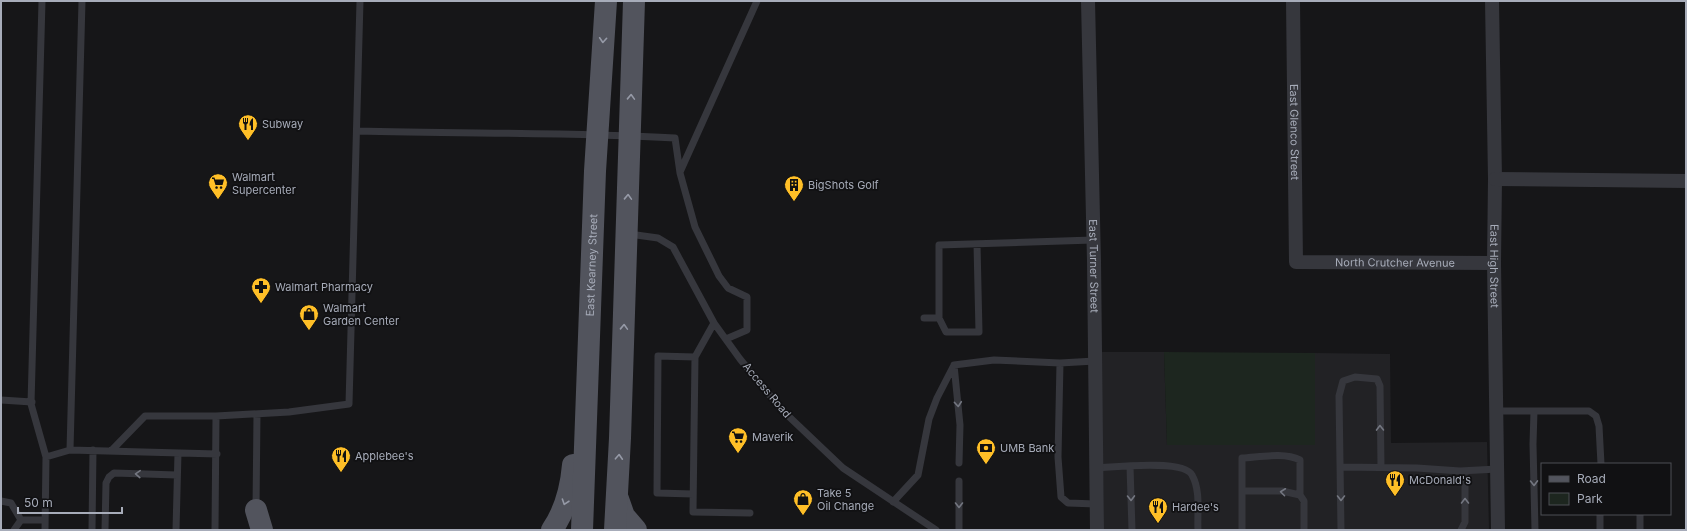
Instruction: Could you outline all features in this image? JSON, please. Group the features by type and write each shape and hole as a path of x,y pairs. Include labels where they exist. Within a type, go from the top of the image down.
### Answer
{"main road":[{"name":"East Kearney Street","path":"582,530 595,171 606,1"},
{"path":"615,530 627,234 634,1"},
{"path":"552,530 564,506 572,472 579,274 595,171"},
{"path":"617,496 624,516 636,530"}],"street":[{"name":"East Turner Street","path":"1088,1 1097,530"},
{"name":"East Glenco Street","path":"1293,1 1296,262"},
{"name":"East High Street","path":"1492,1 1498,530"},
{"path":"1495,179 1686,181"},
{"name":"North Crutcher Avenue","path":"1296,262 1494,263"}],"lane":[{"path":"42,1 32,402 46,457 45,530"},
{"path":"70,450 82,1"},
{"path":"112,451 145,416 216,416 257,414 289,412 349,404 358,131 360,1"},
{"path":"680,173 757,1"},
{"path":"358,131 597,134 675,138 680,173 695,227 720,276 728,288 747,297 747,330 726,339"},
{"name":"Access Road","path":"627,234 638,234 658,238 673,247 714,323 782,410 843,468 936,530"},
{"path":"977,244 979,332 946,332 939,318 939,245 1093,240"},
{"path":"924,318 939,318"},
{"path":"714,323 695,357 693,512 750,513"},
{"path":"693,494 657,493 658,356 695,357"},
{"path":"954,365 994,360 1060,363 1095,361"},
{"path":"1060,363 1058,457 1061,497 1068,503 1096,504"},
{"path":"893,502 918,475 929,419 937,398 954,365"},
{"path":"954,365 960,425 959,463"},
{"path":"1341,530 1339,396 1343,381 1355,377 1377,379 1380,386 1381,467"},
{"path":"1,400 32,402"},
{"path":"1496,411 1589,411 1596,416 1600,439 1601,463"},
{"path":"1534,411 1533,444 1535,530"},
{"path":"257,414 258,523"},
{"path":"215,530 217,454 216,416"},
{"path":"46,457 70,450 217,454"},
{"path":"92,530 93,450"},
{"path":"176,530 178,453"},
{"path":"1242,530 1242,458 1276,456 1300,460 1300,494 1304,501 1304,530"},
{"path":"1096,468 1158,465 1187,469 1192,474 1197,488 1198,530"},
{"path":"1130,466 1132,530"},
{"path":"1341,467 1381,467 1465,471 1497,469"},
{"path":"1461,530 1465,522 1465,471"},
{"path":"105,530 106,483 109,477 114,473 177,475"},
{"path":"959,481 959,530"},
{"path":"1242,491 1282,491 1300,494"},
{"path":"1,501 11,503 21,520"},
{"path":"1600,515 1600,530"},
{"path":"1640,515 1640,530"},
{"path":"21,520 45,520"},
{"path":"14,530 21,520"}],"shaded area":[{"path":"1101,352 1164,352 1167,445 1315,445 1315,353 1390,354 1391,443 1487,442 1489,530 1104,530"}],"green space":[{"path":"1164,352 1315,353 1315,445 1167,445"}],"place":[{"name":"Subway","path":"248,141"},
{"name":"Walmart Supercenter","path":"218,200"},
{"name":"BigShots Golf","path":"794,202"},
{"name":"Walmart Pharmacy","path":"261,304"},
{"name":"Walmart Garden Center","path":"309,331"},
{"name":"Maverik","path":"738,454"},
{"name":"UMB Bank","path":"986,465"},
{"name":"Applebee's","path":"341,473"},
{"name":"McDonald's","path":"1395,497"},
{"name":"Take 5 Oil Change","path":"803,516"},
{"name":"Hardee's","path":"1158,524"}]}
